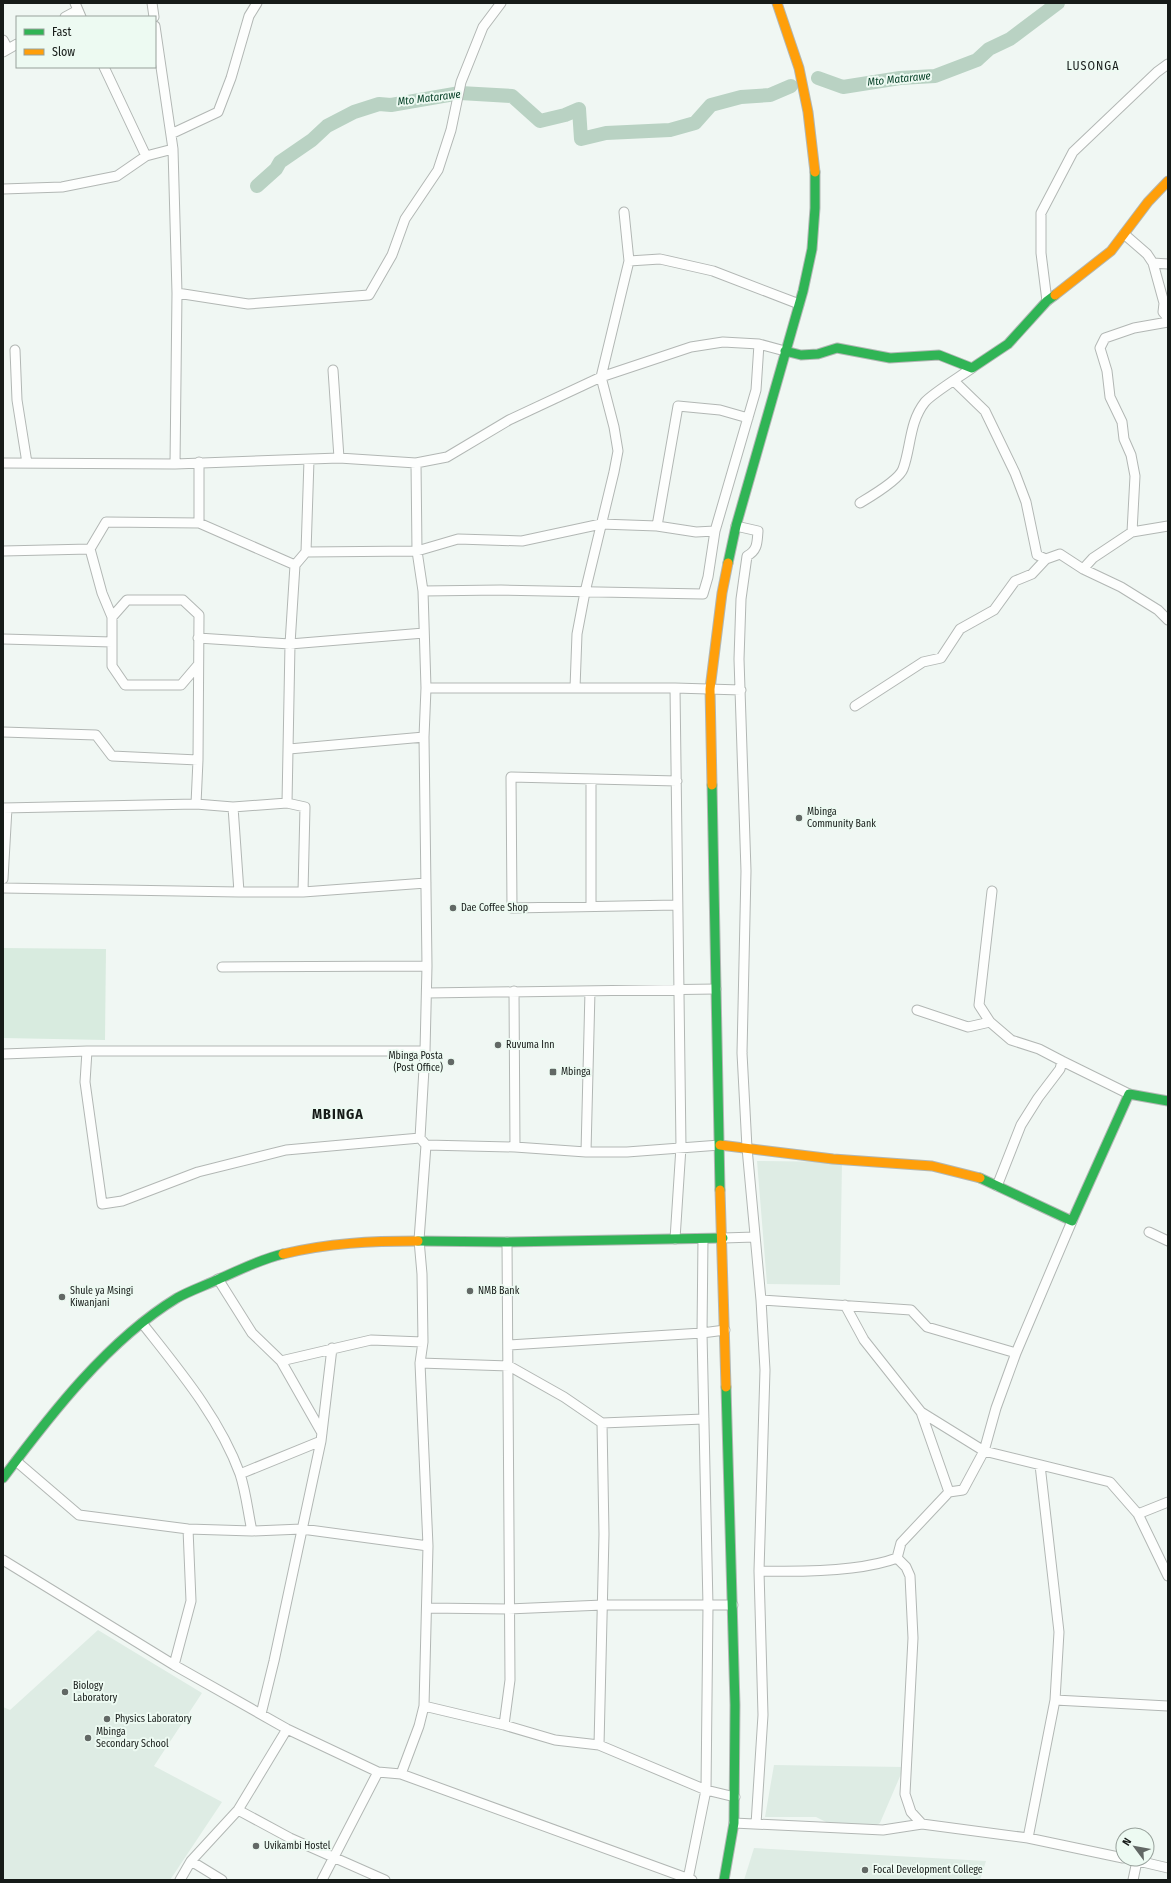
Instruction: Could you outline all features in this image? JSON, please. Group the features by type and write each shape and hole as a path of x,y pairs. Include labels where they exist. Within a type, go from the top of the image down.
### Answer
{"main road":[{"path":"724,1880 734,1823 736,1705 716,989 710,689 722,593 736,526 799,304 812,249 815,208 815,173 808,112 799,68 777,3"},
{"path":"785,351 801,355 818,354 837,348 890,358 939,355 972,368 1008,344 1047,302 1111,250 1148,202 1168,181"},
{"path":"720,1145 833,1158 932,1166 982,1179 1072,1221 1129,1094 1168,1101"},
{"path":"3,1478 48,1418 92,1370 142,1323 178,1298 263,1259 318,1246 373,1241 419,1240 507,1242 723,1238"}],"street":[{"path":"152,3 154,16"},
{"path":"171,134 218,112 231,78 249,16 257,3"},
{"path":"177,293 248,304 369,295 392,255 405,219 438,170 451,130 461,82 483,27 501,3"},
{"path":"67,16 78,10"},
{"path":"156,33 173,149 177,293 175,464"},
{"path":"3,40 6,51 16,45"},
{"path":"1047,302 1041,253 1040,213 1073,152 1157,72 1168,64"},
{"path":"104,68 146,156"},
{"path":"3,189 62,187 117,176 146,156 173,149"},
{"path":"575,688 578,634 584,592 618,451 614,427 601,377 629,261 624,212"},
{"path":"1124,234 1147,254 1153,263 1164,304 1163,312 1168,318"},
{"path":"629,261 660,259 713,271 799,304"},
{"path":"1153,263 1168,264"},
{"path":"1132,532 1135,476 1131,455 1124,440 1122,422 1110,397 1107,371 1100,348 1105,338 1134,328 1168,322"},
{"path":"3,463 175,464 339,458 416,463 447,456 509,420 601,377 691,347 723,342 759,344 785,351"},
{"path":"423,591 501,590 702,594 708,577 714,531 756,390 759,344"},
{"path":"15,350 17,400 28,464"},
{"path":"860,503 883,490 903,471 909,438 925,402 972,368"},
{"path":"333,370 339,458"},
{"path":"954,381 985,411 1015,473 1026,502 1037,555 1046,559"},
{"path":"657,526 678,406 720,410 748,418"},
{"path":"287,803 290,644 295,565 306,552 309,460"},
{"path":"199,462 199,523"},
{"path":"401,1774 419,1726 424,1706 428,1546 420,1364 423,1342 422,1274 419,1240 427,993 424,737 426,688 423,591 417,551 416,463"},
{"path":"198,665 181,685 125,685 112,666 112,617 102,593 90,549 106,522 199,523 295,565"},
{"path":"306,552 417,551 458,539 522,540 601,524 657,526 696,532 714,531"},
{"path":"736,526 758,531 757,546 754,553 748,556 745,565 741,600 741,690 746,871 742,1054 747,1148 761,1300 765,1370 759,1571 763,1715 756,1824"},
{"path":"1083,570 1093,558 1132,532 1168,526"},
{"path":"3,551 90,549"},
{"path":"855,706 923,662 941,658 960,629 994,610 1015,580 1032,574 1046,559 1060,554 1083,570 1121,587 1158,610 1168,620"},
{"path":"112,617 127,600 183,600 198,615 198,760 196,804"},
{"path":"198,638 290,644 424,633"},
{"path":"3,639 112,642"},
{"path":"426,688 675,688 741,690"},
{"path":"675,688 681,1148 675,1239"},
{"path":"3,732 96,735 112,756 198,760"},
{"path":"289,749 424,737"},
{"path":"677,781 511,777 512,908 677,905"},
{"path":"591,780 591,906"},
{"path":"3,879 5,808 196,804 233,807 287,803 305,808 303,892"},
{"path":"233,807 239,892"},
{"path":"3,888 303,892 426,883"},
{"path":"992,891 979,1005 990,1022 1011,1040 1039,1049 1129,1094"},
{"path":"222,967 427,966"},
{"path":"427,993 716,989"},
{"path":"514,991 515,1147"},
{"path":"586,1152 590,991"},
{"path":"917,1010 968,1027 990,1022"},
{"path":"3,1054 87,1051 425,1051"},
{"path":"87,1051 85,1082 102,1204 122,1201 198,1172 286,1150 423,1142 586,1152 627,1152 720,1145"},
{"path":"997,1186 1021,1125 1038,1098 1060,1069 1062,1061"},
{"path":"897,1558 900,1543 949,1492 963,1490 984,1451 996,1408 1016,1353 1072,1221"},
{"path":"1149,1232 1168,1241"},
{"path":"723,1238 755,1237"},
{"path":"3,1560 174,1665 286,1729 378,1772 401,1774 690,1879 706,1790 708,1606 702,1333 703,1239"},
{"path":"504,1725 510,1680 508,1610 509,1345 507,1242"},
{"path":"218,1279 252,1333 281,1361 321,1437"},
{"path":"761,1300 910,1310 927,1327 1016,1353"},
{"path":"845,1305 864,1340 922,1412 984,1451 1110,1482 1138,1514 1168,1576"},
{"path":"142,1323 186,1379 217,1425 240,1474 252,1531"},
{"path":"509,1345 702,1333 725,1330"},
{"path":"281,1361 371,1340 423,1342"},
{"path":"261,1714 274,1661 321,1437 332,1348"},
{"path":"420,1364 509,1366 564,1397 602,1424 704,1419"},
{"path":"922,1412 949,1492"},
{"path":"600,1745 603,1605 602,1424"},
{"path":"240,1474 321,1437"},
{"path":"16,1461 79,1515 188,1529 252,1531 302,1529 428,1546"},
{"path":"1028,1838 1055,1700 1059,1632 1040,1465"},
{"path":"1138,1514 1168,1502"},
{"path":"174,1665 191,1601 188,1529"},
{"path":"759,1571 795,1572 880,1565 897,1558"},
{"path":"897,1558 906,1567 910,1576 913,1638 906,1794 911,1812 922,1824"},
{"path":"427,1608 508,1610 603,1605 733,1605"},
{"path":"1055,1700 1168,1706"},
{"path":"424,1706 504,1725 555,1740 600,1745 706,1790 735,1797"},
{"path":"180,1880 191,1861 238,1810 286,1729"},
{"path":"322,1880 333,1856 378,1772"},
{"path":"238,1810 290,1838 385,1880"},
{"path":"734,1823 883,1830 922,1824 1028,1838 1115,1856"},
{"path":"191,1861 222,1880"},
{"path":"1155,1865 1168,1868"},
{"path":"1133,1880 1134,1867"}],"shaded area":[{"path":"757,1161 842,1162 840,1285 767,1284"},
{"name":"Mbinga Secondary School","path":"98,1630 202,1693 154,1766 222,1802 170,1880 3,1880 3,1707 10,1710"},
{"path":"774,1765 904,1767 880,1823 873,1827 832,1825 816,1817 765,1817"},
{"name":"Focal Development College","path":"754,1848 986,1861 980,1880 744,1880"}],"green space":[{"path":"3,948 106,949 105,1040 3,1038"}],"waterway":[{"name":"Mto Matarawe","path":"818,78 843,87 900,78 935,76 977,60 989,49 1010,39 1058,3"},
{"name":"Mto Matarawe","path":"257,186 276,169 280,162 312,140 327,126 354,112 379,104 391,105 460,93 512,96 540,121 565,115 579,109 581,139 606,133 670,130 695,123 711,105 741,97 770,95 791,86"}],"traffic: fast":[{"path":"728,563 736,526 803,291 812,249 815,208 815,172"},
{"path":"785,351 801,355 818,354 837,348 890,358 939,355 972,368 1008,344 1047,301 1055,295"},
{"path":"712,785 720,1190"},
{"path":"980,1178 1072,1221 1129,1094 1168,1101"},
{"path":"418,1241 507,1242 723,1238"},
{"path":"3,1478 61,1404 82,1380 127,1335 152,1315 188,1292 252,1264 283,1254"},
{"path":"724,1880 734,1823 735,1705 726,1387"}],"traffic: slow":[{"path":"777,3 799,68 808,112 815,172"},
{"path":"1055,295 1111,251 1148,202 1168,181"},
{"path":"712,785 710,689 722,593 728,563"},
{"path":"720,1145 833,1159 932,1166 980,1178"},
{"path":"720,1190 726,1387"},
{"path":"283,1254 317,1247 350,1243 418,1241"}],"place":[{"name":"Mbinga Community Bank","path":"799,818"},
{"name":"Dae Coffee Shop","path":"453,908"},
{"name":"Ruvuma Inn","path":"498,1045"},
{"name":"Mbinga Posta (Post Office)","path":"451,1062"},
{"name":"Mbinga","path":"553,1072"},
{"name":"NMB Bank","path":"470,1291"},
{"name":"Shule ya Msingi Kiwanjani","path":"62,1297"},
{"name":"Biology Laboratory","path":"65,1692"},
{"name":"Physics Laboratory","path":"107,1719"},
{"name":"Mbinga Secondary School","path":"88,1738"},
{"name":"Uvikambi Hostel","path":"256,1846"},
{"name":"Focal Development College","path":"865,1870"}],"district":[{"name":"LUSONGA","path":"1093,66"},
{"name":"MBINGA","path":"338,1114"}]}
